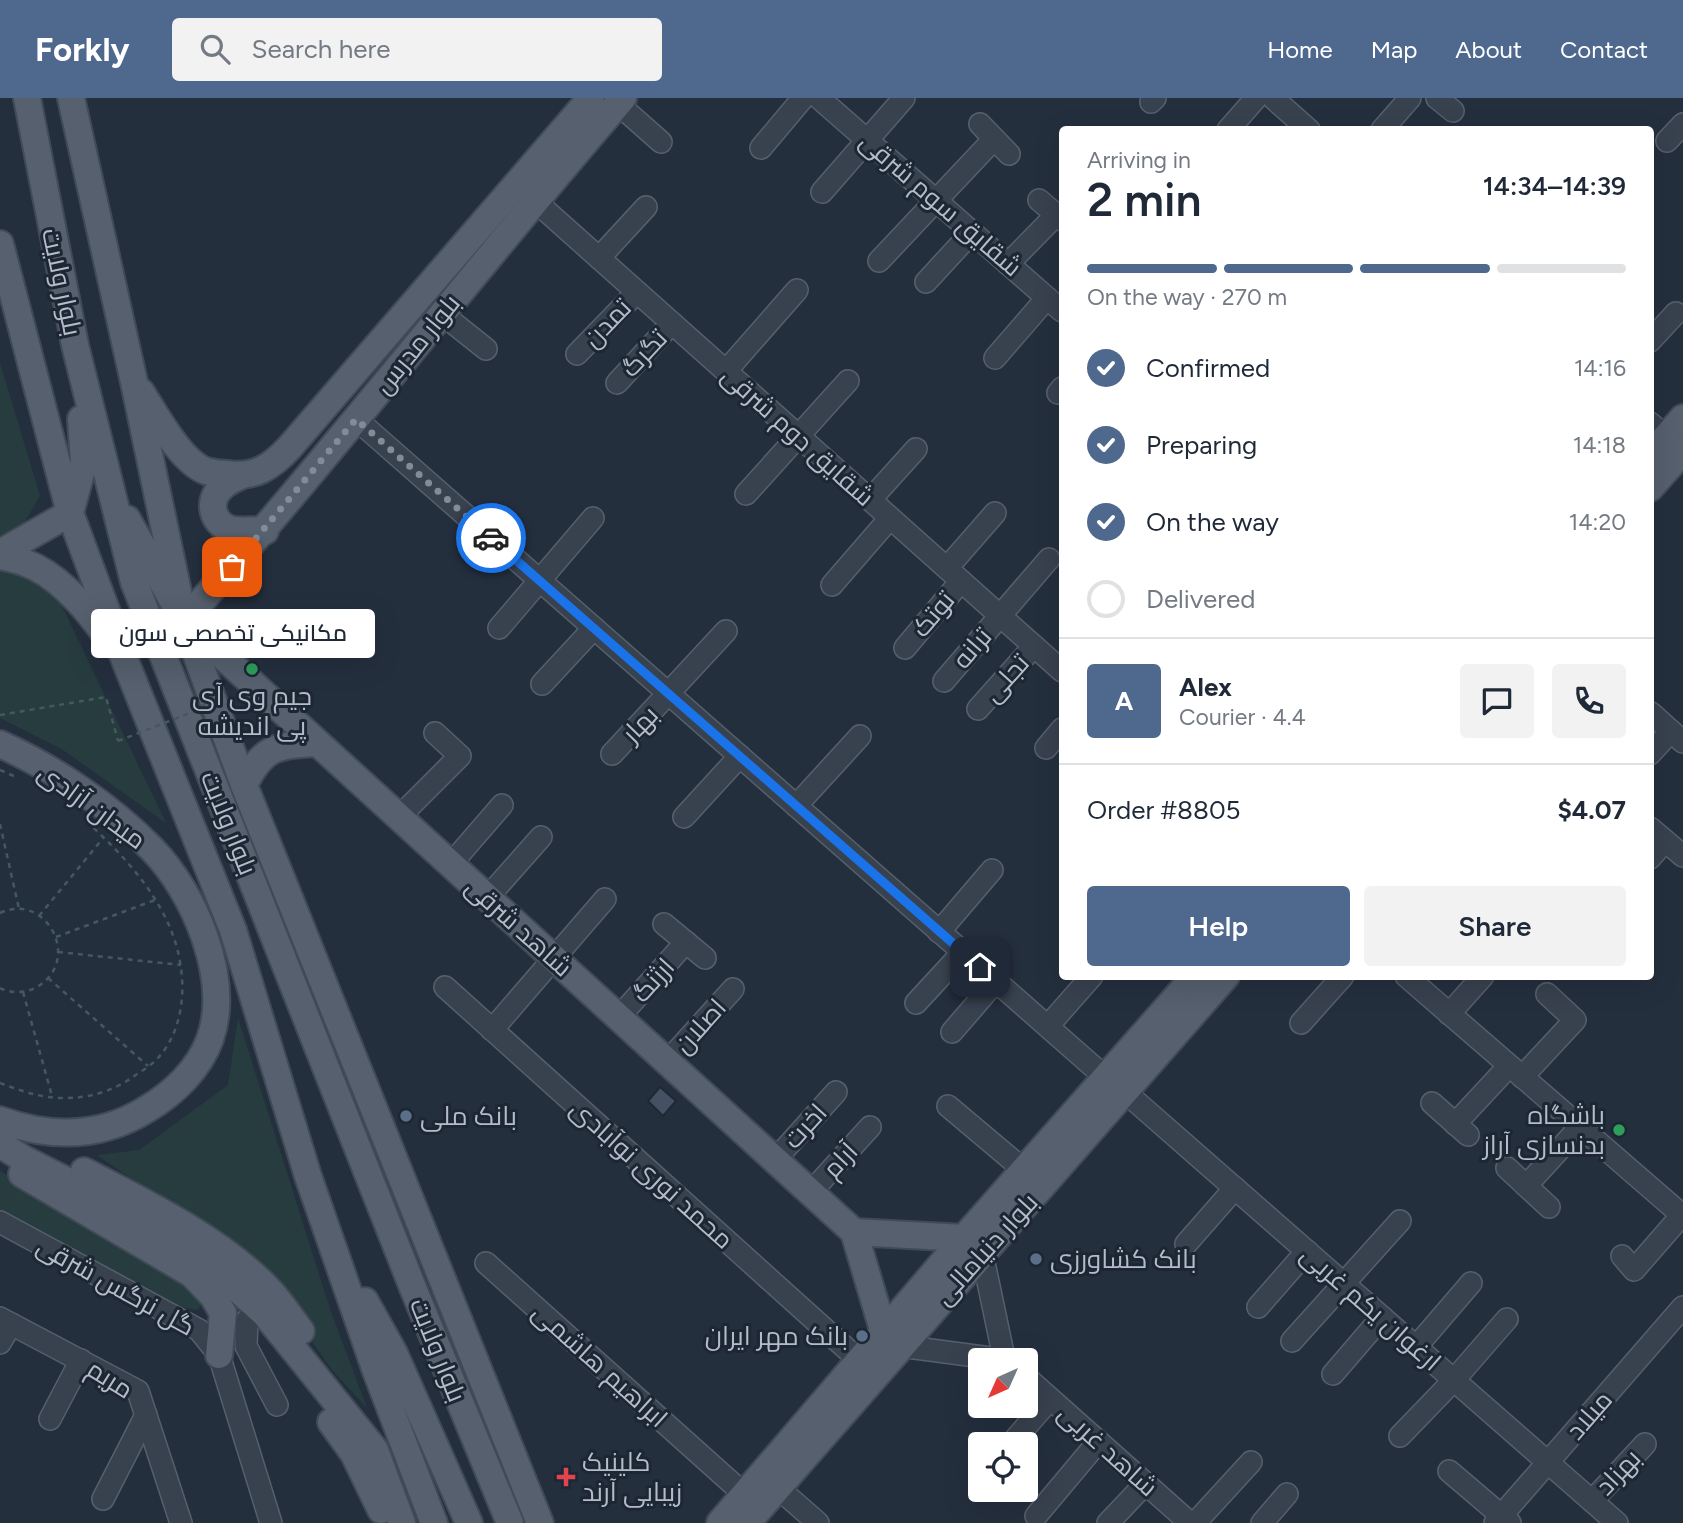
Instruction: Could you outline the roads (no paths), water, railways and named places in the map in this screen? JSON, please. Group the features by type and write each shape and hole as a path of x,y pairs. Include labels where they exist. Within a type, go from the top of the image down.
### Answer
{"main road":[{"name":"بلوار ولایت","path":"27,98 75,345 134,582 413,1288 510,1523"},
{"path":"71,98 184,621"},
{"name":"بلوار مدرس","path":"240,476 266,469 289,449 591,98"},
{"name":"بلوار مدرس","path":"184,621 265,531 534,200 620,101"},
{"name":"بلوار ولایت","path":"0,244 70,513 126,663 233,930 309,1176 434,1523"},
{"path":"0,554 70,513 84,462 75,345"},
{"path":"134,382 192,462 206,470 240,476"},
{"path":"1654,476 1667,437"},
{"path":"240,476 222,486 214,497 214,514 221,525 233,530 265,531"},
{"path":"110,488 184,621"},
{"path":"0,554 46,573 94,619 126,663"},
{"name":"بلوار ولایت","path":"184,621 244,785 540,1523"},
{"name":"شاهد شرقی","path":"184,621 854,1232"},
{"path":"244,785 254,765 269,750 286,744 317,743"},
{"name":"میدان آزادی","path":"0,744 58,776 110,812 153,850 187,897 208,944 216,994 215,1020 209,1042 193,1071 164,1099 132,1119 75,1133 24,1129 0,1120"},
{"name":"بلوار دنیامالی","path":"747,1523 892,1340 1115,1085 1192,980"},
{"name":"بلوار دنیامالی","path":"973,1245 1024,1170 1222,980"},
{"path":"0,1131 134,1196 216,1245 270,1291 370,1418 411,1462"},
{"path":"0,1144 210,1264 266,1315 375,1450 402,1523"},
{"path":"0,1159 54,1195 192,1273 213,1296 223,1313 219,1355"},
{"path":"892,1340 854,1232 973,1245"},
{"path":"332,1242 394,1353 469,1523"},
{"path":"236,1288 247,1320 301,1380 354,1454 389,1523"},
{"name":"بلوار دنیامالی","path":"720,1523 860,1361 892,1340"}],"street":[{"path":"761,148 803,98"},
{"name":"شقایق سوم شرقی","path":"819,98 1055,304"},
{"path":"822,192 904,98"},
{"path":"1232,126 1256,98"},
{"path":"1386,126 1410,98"},
{"path":"1278,100 1299,126"},
{"path":"620,101 661,142"},
{"path":"1667,141 1683,124"},
{"path":"879,261 994,139"},
{"name":"شقایق دوم شرقی","path":"534,200 1059,668"},
{"path":"1008,264 1059,218 1039,200"},
{"path":"599,258 646,207"},
{"path":"926,282 972,232"},
{"path":"726,371 797,290"},
{"name":"تمدن","path":"577,354 637,292"},
{"path":"995,358 1055,304"},
{"path":"442,313 486,349"},
{"path":"1654,337 1676,313"},
{"name":"تگرگ","path":"617,383 672,323"},
{"path":"746,494 848,381"},
{"name":"ارغوان یکم غربی","path":"356,419 1617,1523"},
{"path":"870,500 916,449"},
{"name":"توتک","path":"905,648 995,513"},
{"path":"499,628 593,518"},
{"path":"832,585 890,518"},
{"name":"ترانه","path":"944,681 1049,559"},
{"path":"542,684 594,628"},
{"name":"بهار","path":"612,754 726,631"},
{"name":"تجلی","path":"978,709 1034,646"},
{"path":"1654,716 1677,736 1654,751"},
{"path":"399,817 460,756 435,733"},
{"path":"1046,748 1059,733"},
{"path":"796,806 860,736"},
{"path":"684,817 740,756"},
{"path":"450,864 502,805"},
{"path":"1658,834 1683,856"},
{"path":"487,898 541,837"},
{"path":"940,932 992,870"},
{"path":"492,1030 605,899"},
{"path":"664,924 705,958"},
{"name":"ارژنگ","path":"619,1017 686,942"},
{"path":"916,1003 963,952"},
{"path":"1048,1026 1088,980"},
{"path":"1301,1023 1339,980"},
{"path":"1411,980 1682,1215 1634,1270 1622,1256"},
{"path":"1449,1014 1479,980"},
{"path":"952,1032 996,981"},
{"name":"محمد نوری نوآبادی","path":"445,988 860,1361"},
{"name":"اصلان","path":"667,1062 733,989"},
{"path":"1432,1103 1462,1130 1516,1071 1575,1020 1547,994"},
{"name":"اخرت","path":"775,1160 836,1092"},
{"path":"948,1106 1024,1170"},
{"path":"1526,1186 1580,1127"},
{"name":"آرام","path":"811,1192 870,1128"},
{"path":"1507,1168 1549,1207"},
{"path":"1186,1244 1235,1188"},
{"name":"گل نرگس شرقی","path":"0,1222 189,1322 199,1330 219,1355 271,1523"},
{"path":"1292,1341 1400,1222"},
{"path":"973,1245 1002,1348"},
{"path":"1258,1307 1307,1251"},
{"name":"ابراهیم هاشمی","path":"486,1263 744,1494"},
{"path":"1416,1347 1471,1283"},
{"name":"میلاد","path":"1503,1520 1548,1462 1683,1307"},
{"path":"1333,1374 1382,1317"},
{"path":"1400,1436 1507,1319"},
{"path":"247,1320 246,1346 276,1405"},
{"path":"0,1343 5,1321"},
{"name":"مریم","path":"5,1321 138,1391 181,1523"},
{"path":"892,1340 968,1353"},
{"path":"50,1419 81,1360"},
{"name":"شاهد غربی","path":"1038,1388 1189,1523"},
{"path":"1021,1432 1050,1399"},
{"path":"103,1499 146,1415"},
{"path":"1036,1516 1098,1442"},
{"name":"بهزاد","path":"1592,1501 1645,1444"},
{"path":"1195,1523 1251,1462"},
{"path":"1449,1471 1503,1520"},
{"path":"1108,1523 1145,1483"},
{"path":"777,1487 818,1523"},
{"path":"1262,1523 1287,1494"}],"place":[{"name":"مکانیکی تخصصی سون","path":"232,567"},
{"name":"جیم وی آی پی اندیشه","path":"252,669"},
{"name":"بانک ملی","path":"406,1116"},
{"name":"باشگاه بدنسازی آراز","path":"1619,1130"},
{"name":"بانک کشاورزی","path":"1036,1259"},
{"name":"بانک مهر ایران","path":"862,1336"},
{"name":"کلینیک زیبایی آرند","path":"566,1477"}]}
